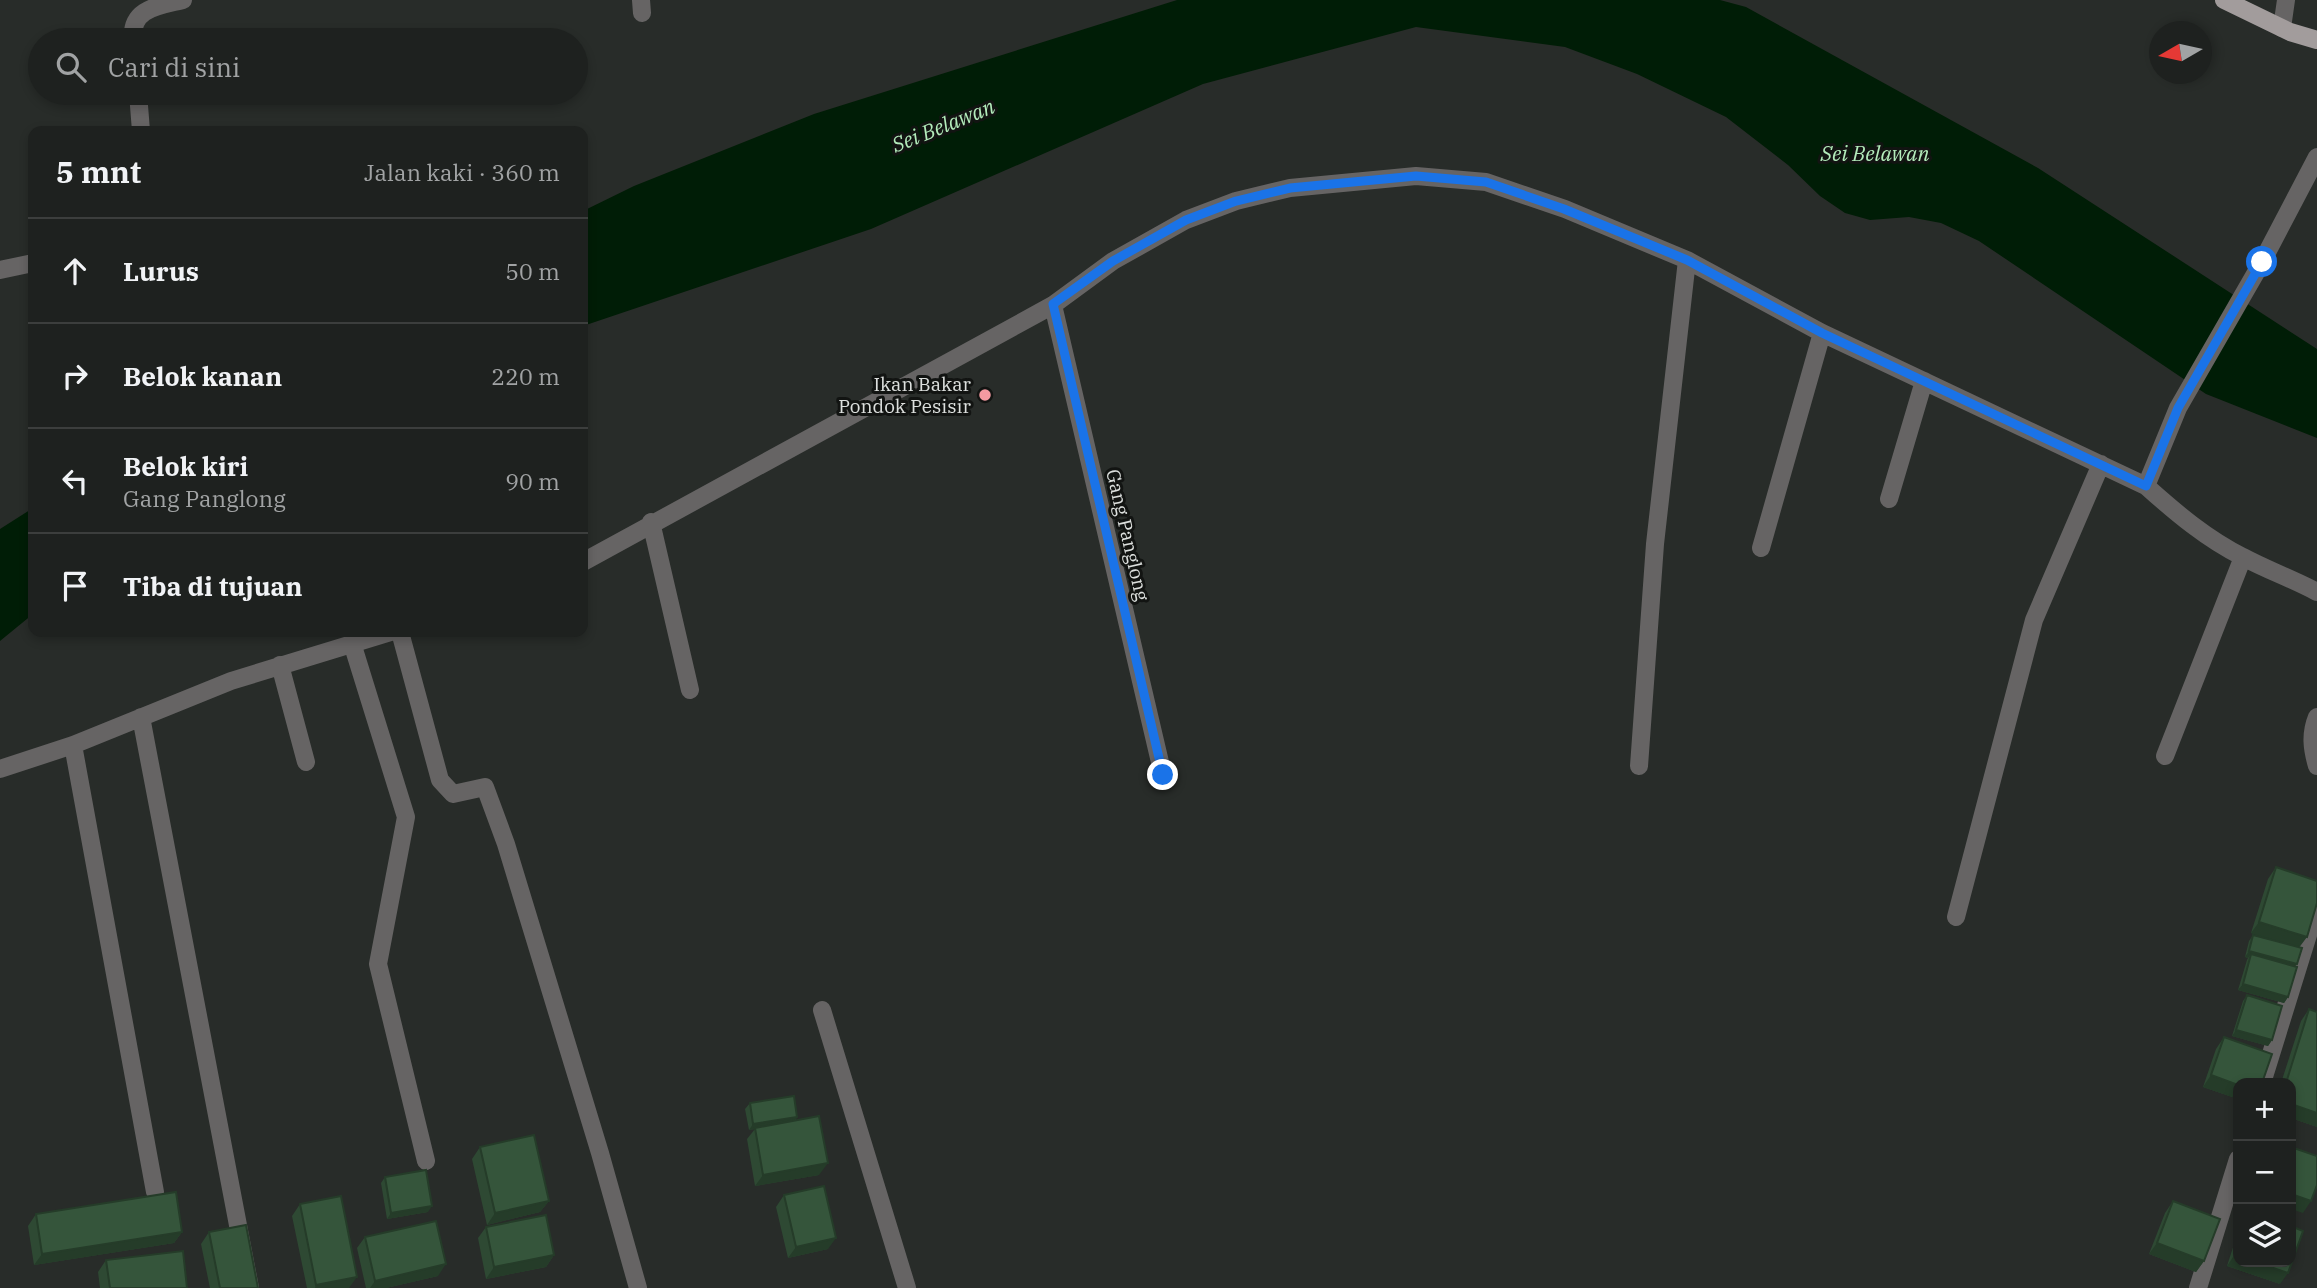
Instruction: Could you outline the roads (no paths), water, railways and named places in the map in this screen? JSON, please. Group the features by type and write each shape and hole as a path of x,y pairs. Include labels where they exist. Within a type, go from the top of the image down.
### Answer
{"main road":[{"path":"2224,0 2282,28 2317,40"}],"street":[{"path":"133,28 138,18 149,9 183,0"},
{"path":"2282,28 2286,0"},
{"path":"139,105 141,126"},
{"path":"2146,486 2178,408 2262,262 2317,157"},
{"path":"588,559 1053,304 1113,261 1186,220 1236,201 1290,188 1416,176 1486,182 1564,209 1687,260 1822,333 2146,486 2186,520 2243,557 2317,592"},
{"path":"1639,766 1655,544 1687,260"},
{"path":"0,270 28,264"},
{"name":"Gang Panglong","path":"1053,304 1163,775"},
{"path":"1761,548 1822,333"},
{"path":"1889,499 1924,381"},
{"path":"1956,917 2034,620 2101,464"},
{"path":"651,523 690,690"},
{"path":"2165,756 2243,557"},
{"path":"0,769 74,745 231,681 373,637"},
{"path":"401,637 440,780 453,794 485,787 506,844 638,1288"},
{"path":"352,643 406,817 378,964 426,1161"},
{"path":"281,666 306,762"},
{"path":"141,717 250,1288"},
{"path":"2317,717 2312,737 2312,750 2317,766"},
{"path":"74,745 155,1192"},
{"path":"2264,1078 2317,906"},
{"path":"822,1010 907,1288"},
{"path":"2198,1288 2233,1175"}],"water":[{"name":"Sei Belawan","path":"1177,0 1720,0 1746,7 2038,168 2317,349 2317,438 2206,394 1979,241 1941,223 1909,217 1870,220 1845,213 1820,196 1788,165 1726,117 1637,74 1565,47 1416,27 1203,84 871,229 588,324 588,209 634,186 814,114"},
{"path":"28,511 28,618 0,641 0,529"}],"place":[{"name":"Ikan Bakar Pondok Pesisir","path":"985,395"}]}
